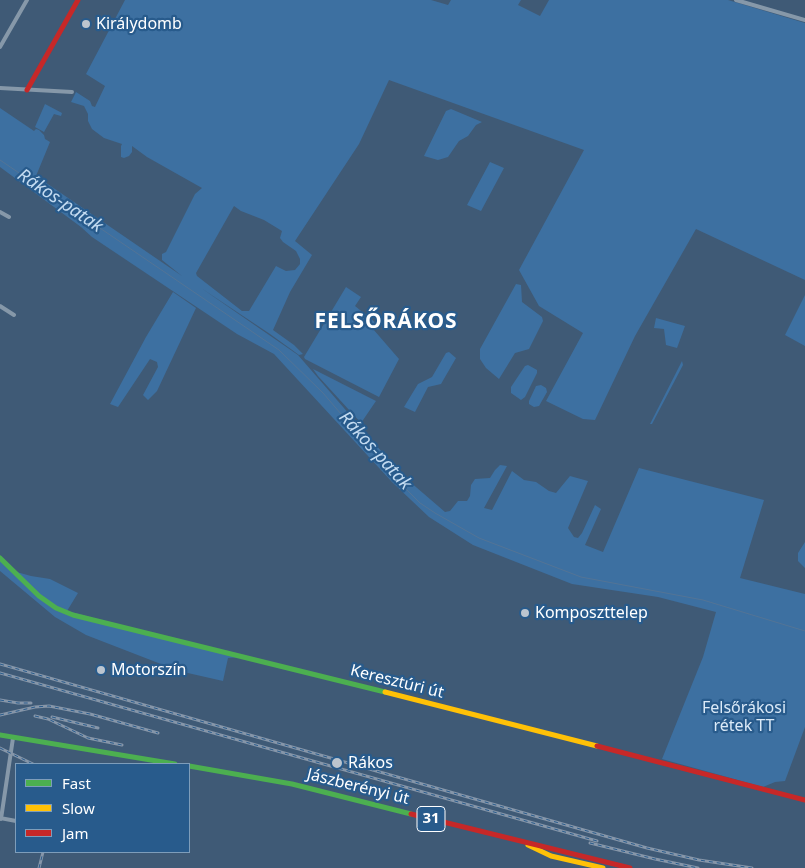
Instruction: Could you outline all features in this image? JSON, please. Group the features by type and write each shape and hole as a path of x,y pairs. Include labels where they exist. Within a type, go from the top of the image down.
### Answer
{"main road":[{"path":"27,90 78,0"},
{"name":"Keresztúri út","path":"0,558 39,596 56,608 73,615 453,709 805,800"},
{"path":"0,736 169,763"},
{"name":"Jászberényi út","path":"190,766 292,784 520,841 609,866 630,868"},
{"name":"Jászberényi út","path":"520,841 551,856 603,868"}],"street":[{"path":"0,47 26,0"},
{"path":"736,0 805,19"},
{"path":"0,88 72,92"},
{"path":"0,212 9,217"},
{"path":"0,306 14,315"},
{"path":"13,738 1,818 15,821"}],"green space":[{"name":"Felsőrákosi rétek TT","path":"125,0 431,0 448,5 451,0 521,0 518,5 540,16 549,0 728,0 805,23 805,280 696,229 635,336 595,420 583,419 546,401 583,333 539,306 519,270 584,150 389,80 359,144 295,241 312,255 290,292 273,330 303,354 299,355 201,288 298,355 402,475 445,512 450,511 458,501 467,501 470,496 471,485 475,479 490,478 500,465 507,466 484,508 492,510 512,471 524,480 536,482 549,491 556,493 570,476 588,481 568,528 574,537 578,538 595,505 601,509 585,545 603,552 639,468 764,500 740,578 805,594 805,727 785,781 775,782 763,787 662,759 703,657 716,612 658,597 572,584 473,545 429,517 392,482 274,354 237,334 92,237 0,167 0,108 34,131 36,129 39,130 45,139 50,142 36,176 182,276 162,260 162,254 166,252 195,194 202,188 147,157 132,146 132,152 129,156 121,157 122,144 104,138 92,129 84,106 71,102 76,92 90,101 92,106 95,107 105,86 86,74","holes":["234,206 241,211 264,220 282,231 280,238 296,251 300,259 300,264 295,270 286,271 276,266 249,311 242,311 197,276 196,273"]},
{"path":"45,104 62,113 61,116 54,114 44,132 35,127"},
{"path":"451,109 482,122 476,125 468,136 459,141 448,157 438,160 424,156 446,111"},
{"path":"490,162 504,168 481,211 467,205"},
{"path":"516,284 521,285 522,302 542,317 543,321 529,349 515,353 499,379 486,368 480,359 480,349"},
{"path":"346,287 361,297 355,306 376,323 373,329 399,359 379,397 304,357"},
{"path":"173,292 196,308 157,391 148,400 143,395 158,367 157,362 150,359 118,407 110,404 146,337"},
{"path":"805,295 805,346 785,335"},
{"path":"656,318 685,326 677,348 666,345 664,329 654,328"},
{"path":"449,352 456,358 441,384 428,387 415,412 404,407 418,384 432,377 446,353"},
{"path":"682,361 683,365 652,424 650,424"},
{"path":"528,365 537,370 537,373 525,397 521,400 511,393 511,387 525,366"},
{"path":"313,369 376,401 361,423 318,376"},
{"path":"541,385 546,388 547,392 539,406 534,407 529,404 529,401 536,386"},
{"path":"805,542 805,568 798,561 798,553"},
{"path":"0,558 13,571 50,579 78,593 67,611 240,657 228,658 223,681 179,671 86,635 55,617 0,571"}],"waterway":[{"name":"Rákos-patak","path":"0,160 279,350 323,393 402,485 420,503 435,513 479,538 581,577 703,600 805,631"}],"railway":[{"path":"0,664 647,848 699,860 752,868"},
{"path":"0,673 597,841"},
{"path":"0,700 31,703"},
{"path":"0,715 35,707 49,706 90,714 158,733"},
{"path":"35,716 48,719 88,738 122,745"},
{"path":"52,717 98,728"},
{"path":"0,748 31,763"},
{"path":"590,843 698,868"},
{"path":"39,868 43,853"}],"traffic: fast":[{"path":"0,558 39,596 56,608 73,615 385,692"},
{"path":"0,735 169,763"},
{"path":"190,766 292,784 411,814"}],"traffic: slow":[{"path":"385,692 597,746"},
{"path":"528,845 551,856 603,868"}],"traffic: jam":[{"path":"27,90 78,0"},
{"path":"597,746 805,800"},
{"path":"411,814 630,868"}],"place":[{"name":"Királydomb","path":"86,24"},
{"name":"Komposzttelep","path":"525,613"},
{"name":"Motorszín","path":"101,670"},
{"name":"Rákos","path":"337,763"}],"district":[{"name":"FELSŐRÁKOS","path":"386,322"}]}
